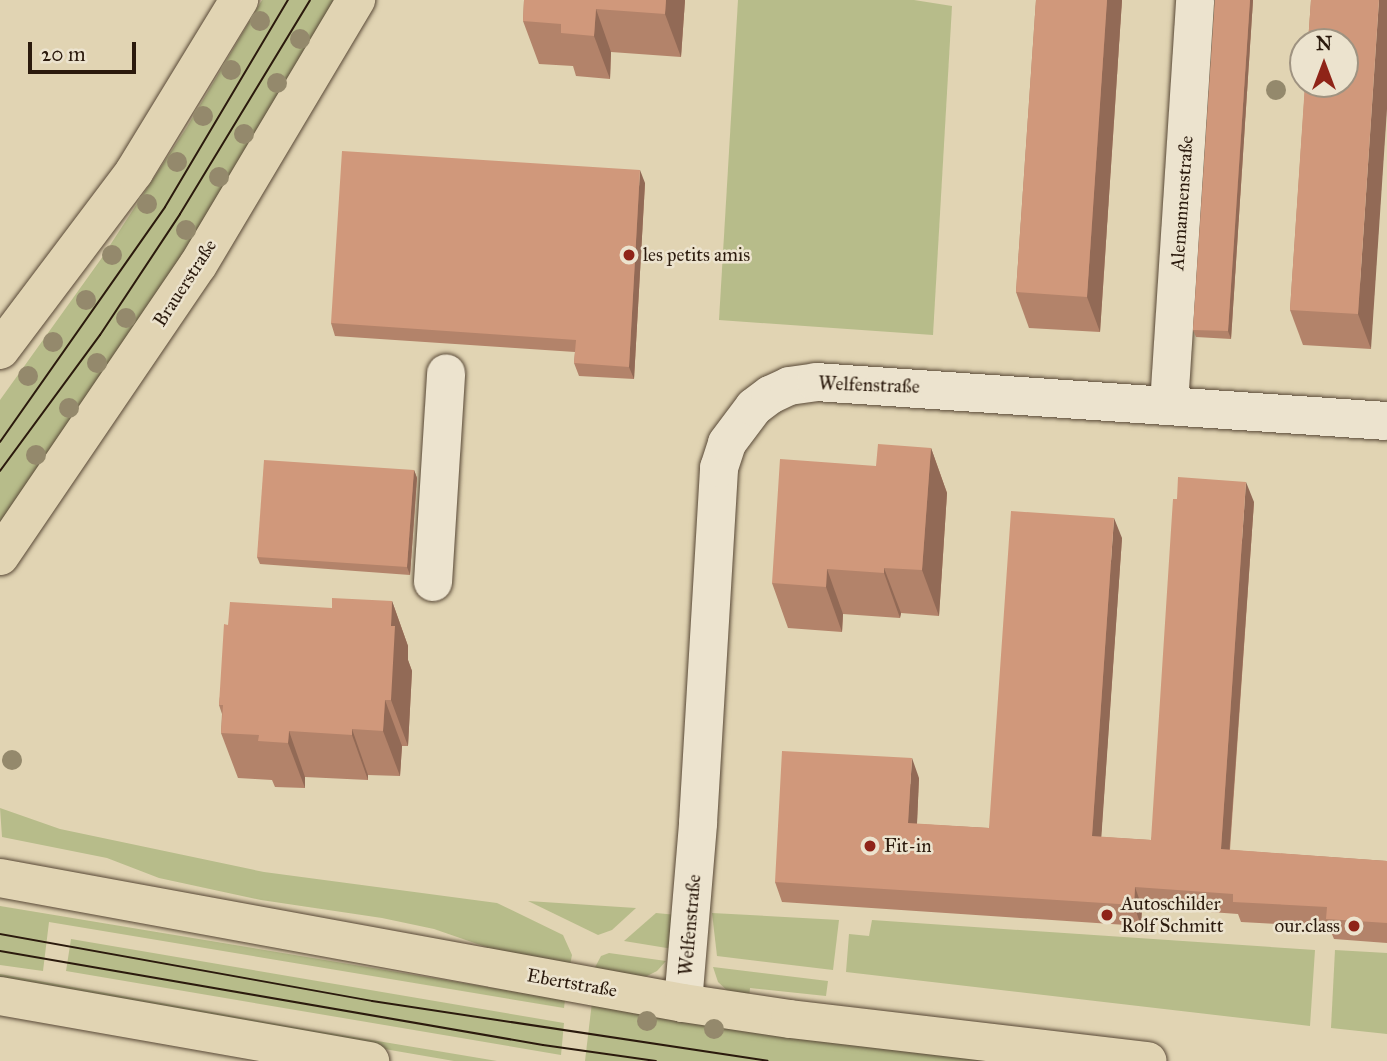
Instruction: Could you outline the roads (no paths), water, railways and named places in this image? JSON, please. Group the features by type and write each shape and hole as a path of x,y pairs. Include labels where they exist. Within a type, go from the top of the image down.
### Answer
{"main road":[{"path":"0,349 134,172 239,0"},
{"name":"Brauerstraße","path":"0,556 198,265 356,0"},
{"path":"0,862 16,881"},
{"name":"Ebertstraße","path":"16,881 683,1003 837,1025 1148,1061"},
{"path":"0,996 370,1061"}],"street":[{"name":"Alemannenstraße","path":"1169,405 1195,0"},
{"path":"433,582 446,373"},
{"name":"Welfenstraße","path":"683,1003 697,836 719,468 727,443 754,407 789,386 816,382 1387,421"}],"tram line":[{"path":"0,442 165,207 288,0"},
{"path":"0,471 100,335 180,214 310,0"},
{"path":"0,934 372,1001 767,1061"},
{"path":"0,951 543,1045 656,1061"}],"place":[{"name":"les petits amis","path":"629,255"},
{"name":"Fit-in","path":"870,846"},
{"name":"Autoschilder Rolf Schmitt","path":"1107,915"},
{"name":"our.class","path":"1354,926"}]}
